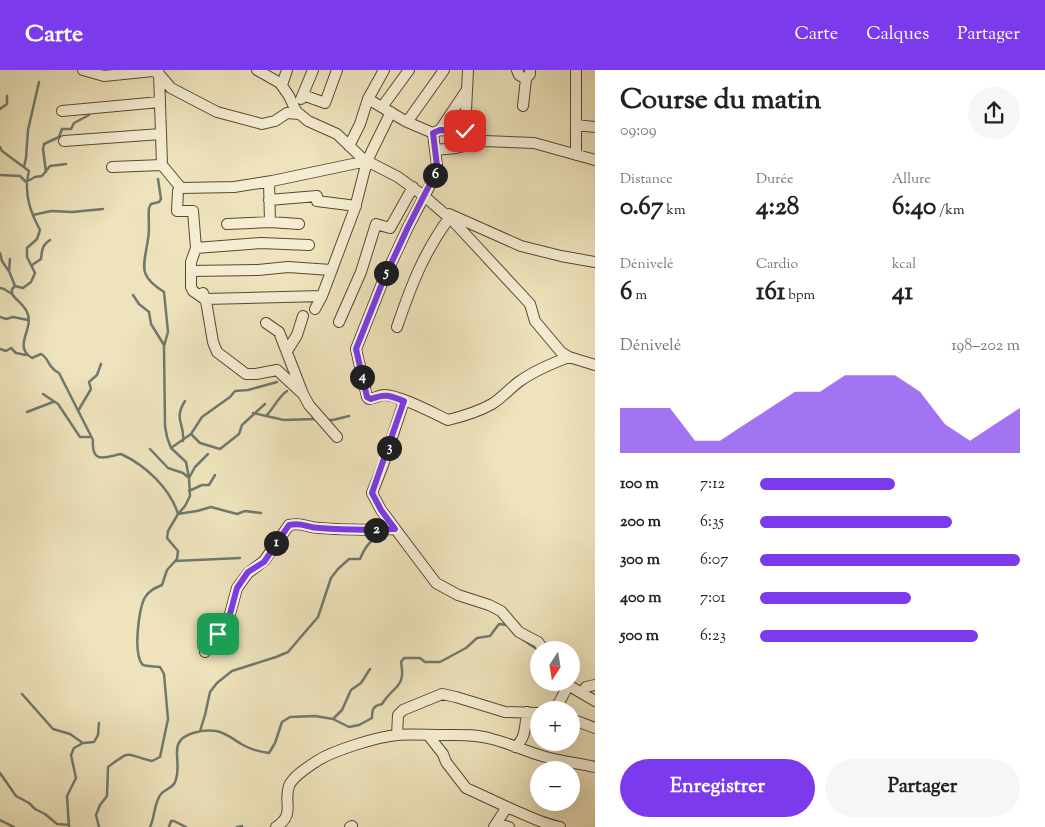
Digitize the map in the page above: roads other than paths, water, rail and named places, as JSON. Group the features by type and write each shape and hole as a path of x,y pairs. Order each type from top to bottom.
{"street":[{"path":"83,70 104,76 159,72"},
{"path":"257,70 282,85 297,112 308,121 337,134 368,161 412,186 424,196 449,218 530,304 535,321 561,352 569,357 594,363"},
{"path":"282,85 287,70"},
{"path":"297,112 313,70"},
{"path":"303,95 325,103 337,70"},
{"path":"349,146 360,124 368,99 384,70"},
{"path":"382,107 409,70"},
{"path":"408,122 444,70"},
{"path":"368,99 408,122 436,131 465,131 468,70"},
{"path":"517,70 519,75 528,74 523,106"},
{"path":"576,70 576,155"},
{"path":"159,72 162,165 181,188"},
{"path":"159,72 170,88 217,112 262,124 275,121 287,112 297,112"},
{"path":"467,90 436,131 435,150 437,166 434,176 383,281 356,349 367,397 371,399 382,395 390,396 448,420 474,413 487,407 521,380 555,362 569,357"},
{"path":"62,111 160,102"},
{"path":"315,309 322,296 356,206 368,161 391,112"},
{"path":"576,125 595,127"},
{"path":"64,141 161,134"},
{"path":"435,150 456,148 484,141 541,144 595,160"},
{"path":"181,188 234,187 269,182 368,161"},
{"path":"112,167 162,165"},
{"path":"269,182 270,222"},
{"path":"339,322 361,272 376,224 390,228 412,186"},
{"path":"181,188 178,191 176,211 193,211 196,248 191,262 191,287 193,292 204,296 322,296"},
{"path":"269,200 317,196 317,201 356,206"},
{"path":"439,210 521,246 595,262"},
{"path":"397,327 415,276 426,253 449,218"},
{"path":"227,224 270,222 299,224"},
{"path":"196,248 261,243 309,245"},
{"path":"191,271 258,270 288,267 332,270"},
{"path":"204,296 213,342 217,352 246,374 277,370 303,394"},
{"path":"288,351 297,335 303,316"},
{"path":"266,323 280,332 303,394 309,405 337,437"},
{"path":"404,401 372,493 381,510 436,583 458,595 501,611 519,632 536,641"},
{"path":"205,652 230,614 237,588 248,572 264,562 289,525 300,523 315,528 350,530 395,529"},
{"path":"595,685 586,687 582,692 595,701"},
{"path":"397,735 398,715 404,710 442,694 505,712 530,712"},
{"path":"515,747 523,737 527,712"},
{"path":"580,722 595,728"},
{"path":"276,827 287,813 290,784 318,760 374,740 397,735 461,735 480,737 492,739 542,756 595,767"},
{"path":"428,735 443,754 446,762 463,786 543,825 560,827"},
{"path":"507,807 495,825 509,827"}],"waterway":[{"path":"24,167 28,130 39,82"},
{"path":"0,109 7,104 7,96"},
{"path":"46,172 44,144 59,137 62,129 71,129 74,123 89,115"},
{"path":"0,147 2,151 29,171 27,179 28,202 40,230 37,239 27,248 27,257 35,273 31,282 23,288 15,286 12,289 12,294 26,309 29,318 24,343 26,353 32,358 41,354 52,368 59,373 93,440 94,453 101,458 121,454 139,464 163,486 178,514 168,531 167,538 178,551 177,559 167,570 162,585 150,592 144,599 140,613 137,641 139,658 142,664 160,667 164,674 168,719 160,757 152,761 133,755 126,755 108,767 107,796 100,805 96,815 99,827"},
{"path":"0,175 20,176 26,182 35,177 42,176 50,166 66,164"},
{"path":"158,179 161,199 159,202 151,204 149,208 149,235 144,270 155,286 164,292 168,332 164,346 165,426 171,448 186,462 189,478 190,496 178,514"},
{"path":"33,215 51,211 72,212 103,209"},
{"path":"32,265 41,259 43,248 50,240"},
{"path":"0,253 2,261 8,270"},
{"path":"10,259 9,271 15,286"},
{"path":"0,288 12,294"},
{"path":"133,295 139,304 149,312 151,324 164,345"},
{"path":"0,317 28,320"},
{"path":"0,349 6,351 11,348 16,353 26,355"},
{"path":"78,411 91,389 89,382 97,375 101,364"},
{"path":"191,434 202,417 230,397 235,391 248,390 277,382"},
{"path":"266,416 287,391"},
{"path":"43,394 58,404 80,437 91,437"},
{"path":"183,441 180,413 185,401"},
{"path":"27,412 53,402"},
{"path":"171,448 191,434 200,443 220,449 239,434 242,425 265,404"},
{"path":"253,413 284,420 316,419"},
{"path":"326,420 349,416"},
{"path":"150,449 168,468 183,473 189,478 195,467 208,454"},
{"path":"189,491 202,485 209,485 215,475"},
{"path":"178,514 211,507 237,514 245,511 261,513"},
{"path":"200,731 210,692 217,683 232,671 288,652 318,617 331,578 349,559 360,559 365,549 377,537"},
{"path":"175,561 240,558"},
{"path":"150,827 159,797 173,786 175,782 178,767 177,747 185,737 198,732 216,731 249,748 269,753 275,743 282,722 290,717 315,716 333,719 349,727 359,725 372,718 374,708 382,704 398,686 402,677 401,662 404,658 420,658 425,662 440,662 466,648 477,638 490,636 499,624 507,625"},
{"path":"522,639 530,644"},
{"path":"333,719 342,710 351,690 361,683 370,669"},
{"path":"22,694 53,729 70,734 83,743 74,748 71,755 76,778 67,796 69,827"},
{"path":"84,743 94,742 98,735 99,723"},
{"path":"0,773 16,796 29,803 57,824 69,825"},
{"path":"0,820 14,827"},
{"path":"169,827 171,821 186,827"},
{"path":"237,827 242,826"}]}
